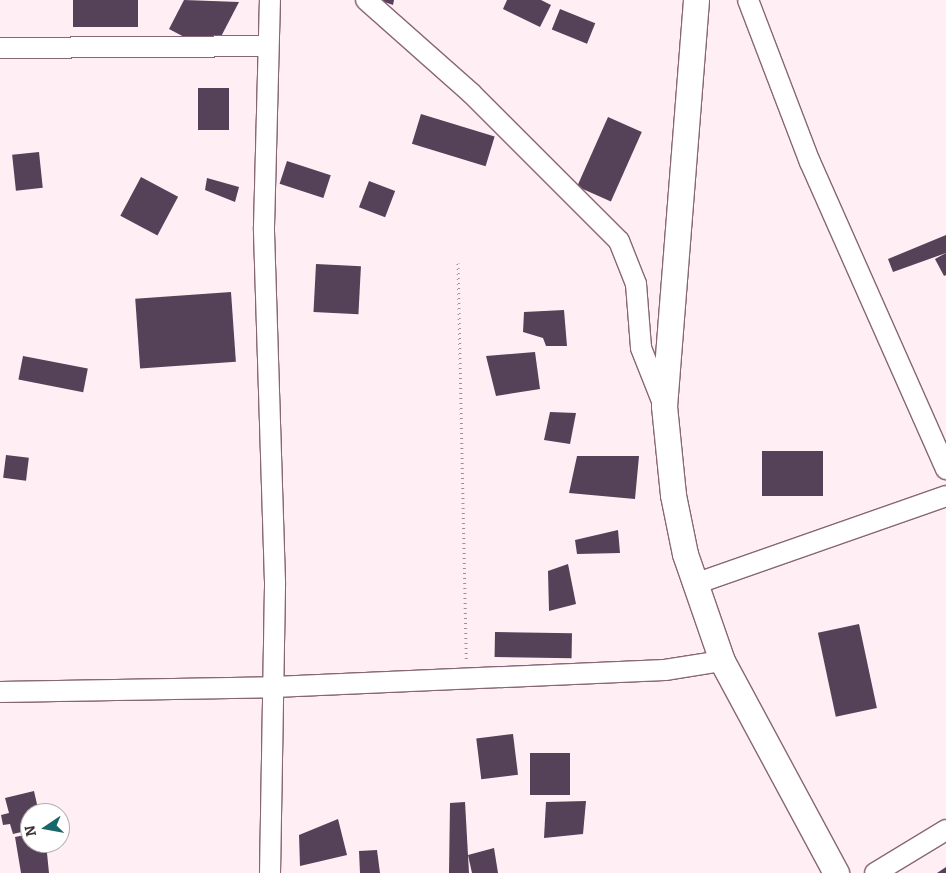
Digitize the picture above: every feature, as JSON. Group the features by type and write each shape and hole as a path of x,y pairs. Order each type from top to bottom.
{"street":[{"path":"270,0 267,46 264,227 274,687 270,873"},
{"path":"366,0 471,93 620,241 636,284 641,348 664,406"},
{"path":"696,0 664,406 674,496 695,584 722,661 836,873"},
{"path":"748,0 810,162 946,469"},
{"path":"0,48 267,46"},
{"path":"695,584 946,496"},
{"path":"0,692 274,687 665,670 722,661"},
{"path":"875,873 946,830"}],"path":[{"path":"458,263 466,678"}],"building":[{"path":"73,0 138,0 138,27 73,27"},
{"path":"184,0 239,2 213,52 169,29"},
{"path":"379,0 394,0 393,5"},
{"path":"507,0 541,0 551,5 540,27 503,9"},
{"path":"560,9 595,23 587,44 552,29"},
{"path":"198,88 229,88 229,130 198,130"},
{"path":"421,114 495,137 486,166 412,144"},
{"path":"608,117 642,132 611,201 577,186"},
{"path":"39,152 43,188 16,191 12,155"},
{"path":"287,161 331,175 323,198 280,184"},
{"path":"141,177 178,197 157,236 120,216"},
{"path":"207,178 239,187 235,202 205,190"},
{"path":"369,181 395,191 385,217 359,207"},
{"path":"946,235 946,253 893,272 888,259"},
{"path":"946,253 946,275 944,276 935,259"},
{"path":"316,264 361,266 358,314 313,312"},
{"path":"231,292 236,362 140,369 135,299"},
{"path":"564,310 567,346 546,346 543,338 523,332 524,312"},
{"path":"535,352 540,389 496,396 486,356"},
{"path":"23,356 88,369 83,392 18,380"},
{"path":"550,412 576,413 570,444 544,440"},
{"path":"762,451 823,451 823,496 762,496"},
{"path":"6,455 29,458 26,481 3,478"},
{"path":"577,456 639,456 635,499 569,493"},
{"path":"618,530 620,553 577,554 575,540"},
{"path":"568,564 576,604 549,611 548,571"},
{"path":"859,624 877,708 836,717 818,633"},
{"path":"495,632 572,633 572,658 495,657"},
{"path":"513,734 518,775 481,779 476,739"},
{"path":"530,753 570,753 570,795 530,795"},
{"path":"34,791 37,803 20,803 20,832 13,834 10,824 3,825 1,815 9,813 5,798"},
{"path":"586,801 583,834 544,838 546,802"},
{"path":"465,802 469,873 449,873 450,803"},
{"path":"338,819 347,855 300,866 299,835"},
{"path":"20,836 20,853 47,853 49,873 21,873 15,837"},
{"path":"494,848 498,873 472,873 468,855"},
{"path":"377,850 380,873 360,873 359,851"},
{"path":"946,867 946,873 937,873"}]}
